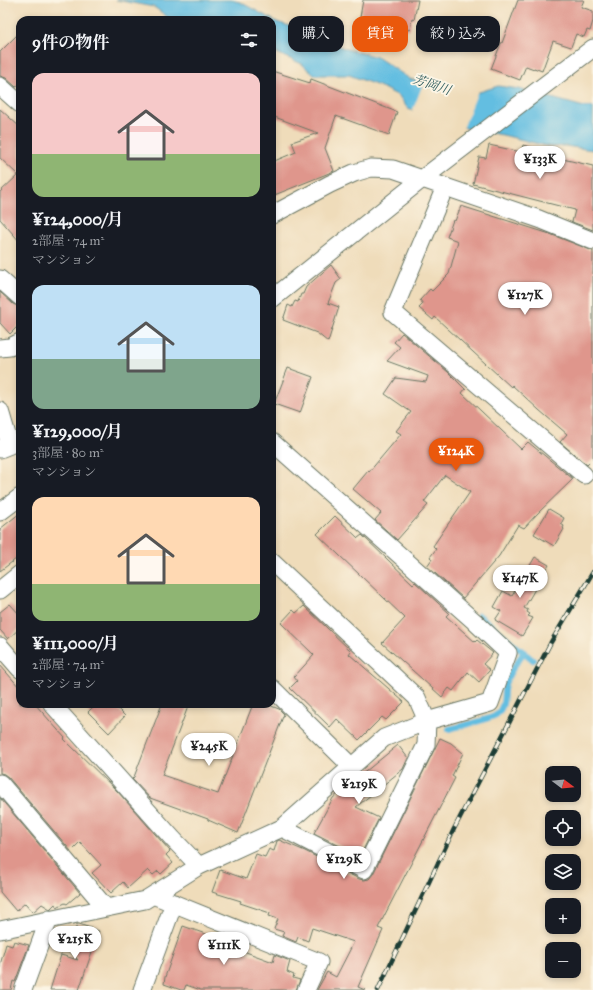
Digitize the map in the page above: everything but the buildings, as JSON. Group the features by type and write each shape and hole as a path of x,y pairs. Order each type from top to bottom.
{"street":[{"path":"276,296 477,136 593,48"},
{"path":"0,86 16,100"},
{"path":"276,213 354,173 371,168 393,169 539,219 593,240"},
{"path":"445,187 393,312 584,475"},
{"path":"0,279 16,293"},
{"path":"0,348 10,347 16,344"},
{"path":"0,411 10,444 0,449"},
{"path":"4,924 50,919 145,900 199,866 282,828 384,738 427,721 490,704 508,653 276,446"},
{"path":"0,512 16,500"},
{"path":"276,566 417,698 427,721 426,745 364,870 282,828"},
{"path":"0,590 16,577"},
{"path":"0,646 16,664"},
{"path":"276,692 352,767"},
{"path":"56,708 199,866"},
{"path":"0,783 106,908"},
{"path":"153,895 319,962 306,990"},
{"path":"142,990 174,903"},
{"path":"23,990 50,919"}],"water":[{"path":"116,0 231,0 240,2 266,16 166,16 154,7"},
{"path":"276,21 288,26 288,52 344,52 344,48 352,51 352,52 377,57 410,79 470,95 498,86 519,89 584,107 593,107 593,150 565,146 551,147 503,135 469,129 408,109 399,96 379,86 349,75 314,75 302,64 276,53"}],"pier":[{"path":"424,81 470,93 478,91 463,129 412,112"}],"waterway":[{"path":"479,615 533,660"},
{"path":"449,729 481,721 496,715 503,704 505,684 513,667 524,652"}],"railway":[{"path":"378,990 454,829 551,642 593,572"}],"water label":[{"name":"芳岡川","path":"432,84"}]}
